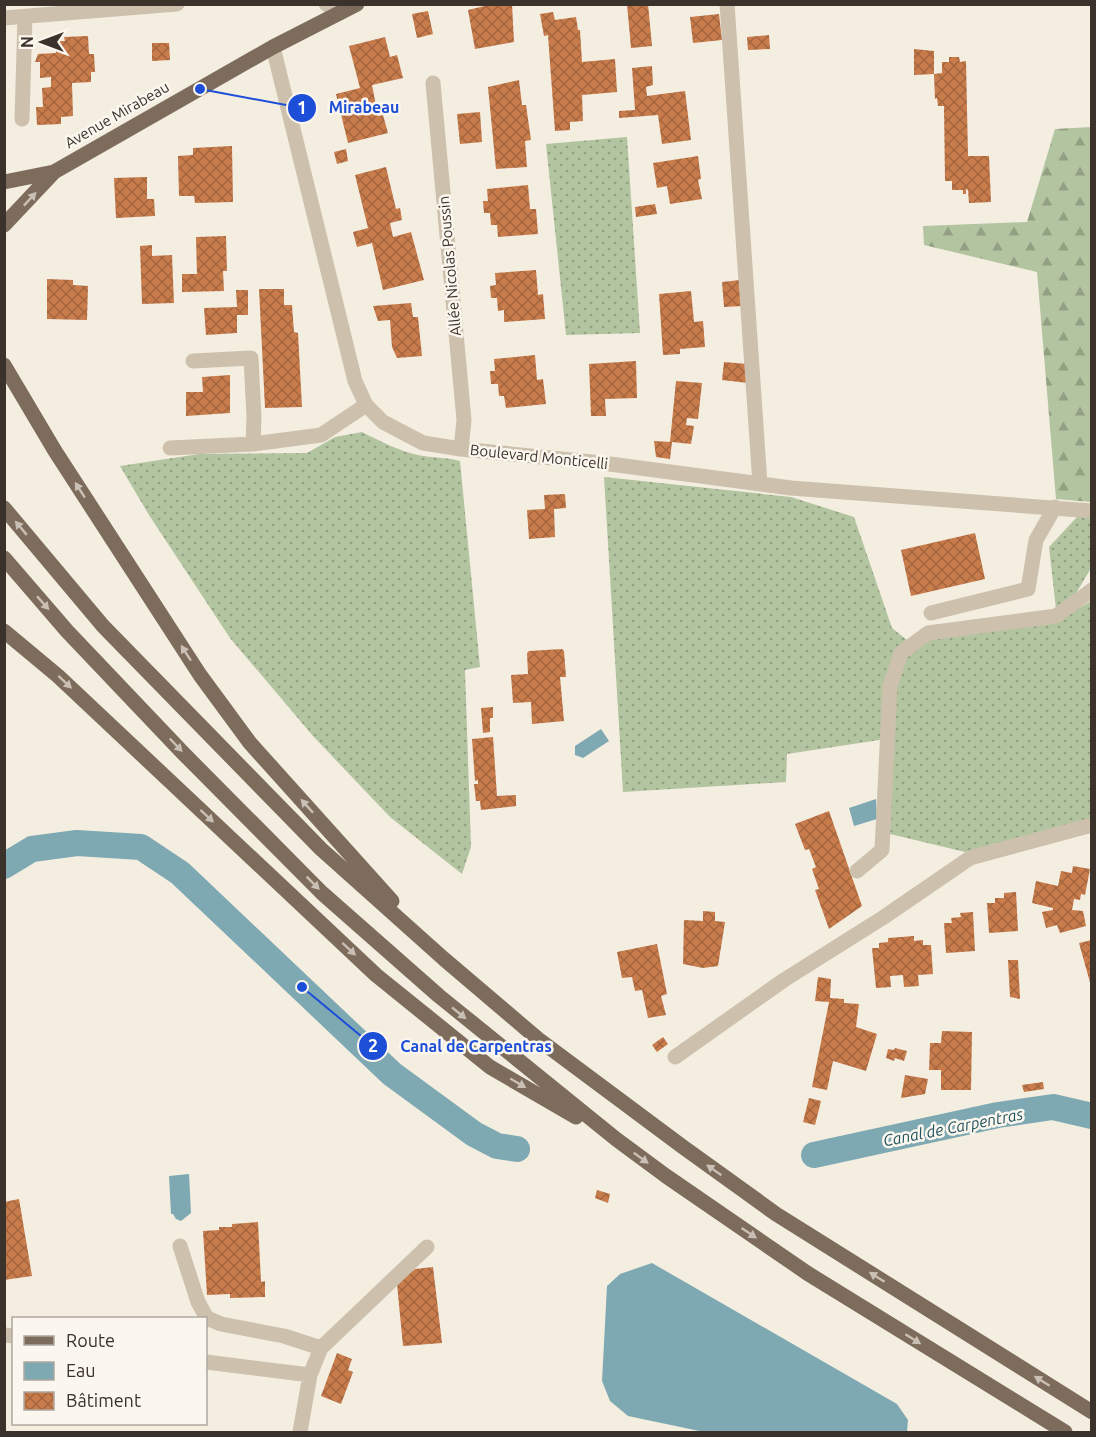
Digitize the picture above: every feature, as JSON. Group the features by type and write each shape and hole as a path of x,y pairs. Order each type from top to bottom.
{"main road":[{"name":"Avenue Mirabeau","path":"54,172 273,47 335,7 357,4"},
{"path":"4,182 54,172"},
{"path":"4,225 54,172"},
{"path":"4,365 55,452 188,656 250,743 444,959"},
{"path":"4,508 103,626 321,849 538,1039 776,1214 1092,1412"},
{"path":"4,558 67,631 183,753 322,893 439,996 616,1139 666,1176 807,1273 1065,1432"},
{"path":"4,631 58,676 376,975 490,1067 616,1139"}],"street":[{"path":"4,18 177,4"},
{"path":"727,4 760,484"},
{"path":"22,119 25,17"},
{"name":"Boulevard Monticelli","path":"273,47 355,381 366,405 383,422 423,443 461,448 602,463 791,488 1092,511"},
{"name":"Allée Nicolas Poussin","path":"433,83 464,420 461,448"},
{"path":"194,361 251,358 253,444"},
{"path":"170,448 253,444 321,435 366,405"},
{"path":"931,613 1028,589 1036,540 1055,507"},
{"path":"857,871 882,850 890,686 901,653 928,633 1056,616 1092,590"},
{"path":"675,1057 784,980 884,917 970,858 1092,825"},
{"path":"180,1246 198,1302 206,1317"},
{"path":"300,1432 310,1375 321,1348 427,1247"},
{"path":"207,1318 221,1324 284,1336 321,1348"},
{"path":"207,1362 310,1375"}],"green space":[{"path":"1092,127 1091,502 1056,499 1037,272 924,245 923,226 1027,222 1055,129"},
{"path":"627,137 640,333 566,335 546,144"},
{"path":"362,432 411,453 460,461 480,667 465,670 471,847 462,874 390,817 313,736 230,638 149,515 120,466 199,454 307,453 335,437"},
{"path":"604,477 791,497 854,517 892,628 907,640 1066,616 1091,601 1091,818 965,852 890,834 886,739 787,754 786,782 623,792"},
{"path":"1077,517 1091,517 1091,568 1071,602 1056,609 1049,547"}],"water":[{"path":"601,729 609,741 583,758 575,755 575,746"},
{"path":"876,799 877,819 854,826 849,808"},
{"path":"189,1174 191,1213 181,1221 171,1214 169,1176"},
{"path":"652,1263 897,1404 908,1420 907,1432 704,1432 628,1416 610,1401 602,1381 607,1286 620,1274"}],"building":[{"path":"493,4 512,4 514,42 475,49 468,10"},
{"path":"627,4 648,4 652,46 631,48"},
{"path":"428,11 433,34 417,38 412,14"},
{"path":"553,12 555,20 576,17 578,30 580,30 582,62 615,59 617,92 582,95 583,121 570,122 570,130 555,131 548,35 544,36 540,14"},
{"path":"719,14 722,40 693,43 690,17"},
{"path":"769,35 770,49 748,50 747,37"},
{"path":"88,36 89,54 94,54 95,72 91,72 91,82 72,83 73,116 61,117 61,124 37,125 36,107 43,107 42,88 51,87 51,77 40,78 40,62 35,62 38,54 56,53 55,41 65,41 64,37"},
{"path":"385,37 390,57 397,55 403,78 372,85 378,116 383,115 388,133 348,143 336,94 360,88 349,46"},
{"path":"152,43 169,43 170,60 152,61"},
{"path":"914,49 934,51 934,74 914,75"},
{"path":"949,57 959,57 960,62 966,61 968,156 989,156 991,202 969,203 968,190 966,189 966,194 963,194 963,190 952,190 952,181 945,181 944,106 938,106 937,98 935,99 934,74 942,73 942,62 949,62"},
{"path":"652,66 653,85 646,87 647,96 685,91 691,140 662,144 658,115 619,118 619,111 635,110 632,68"},
{"path":"519,80 522,105 526,105 531,140 525,141 527,167 496,169 488,87"},
{"path":"480,112 482,142 460,144 457,114"},
{"path":"232,146 233,202 195,203 194,196 179,196 178,156 193,155 193,148"},
{"path":"346,149 348,161 337,164 334,152"},
{"path":"698,156 701,179 698,180 702,199 670,204 667,186 657,188 653,163"},
{"path":"386,167 396,209 400,208 402,220 390,223 393,237 411,232 424,280 383,290 372,243 357,247 353,232 368,228 355,175"},
{"path":"147,177 147,199 154,199 155,216 116,218 114,178"},
{"path":"528,185 530,209 536,209 538,234 498,237 497,225 491,225 490,213 484,213 483,201 488,201 487,189"},
{"path":"655,204 657,214 636,217 635,207"},
{"path":"226,236 227,271 223,271 224,291 182,292 182,274 197,274 196,237"},
{"path":"152,245 152,256 172,255 174,303 142,304 140,246"},
{"path":"536,270 538,295 543,294 545,319 504,322 504,310 498,311 497,298 491,298 490,286 496,285 495,273"},
{"path":"47,279 73,280 73,285 88,286 87,320 47,319"},
{"path":"740,280 742,306 724,307 722,282"},
{"path":"259,289 284,289 284,305 292,305 294,332 298,333 302,407 265,408"},
{"path":"236,290 248,290 248,315 237,315 237,333 206,335 204,308 237,307"},
{"path":"691,291 694,322 703,321 705,347 680,349 680,354 663,355 659,294"},
{"path":"411,303 413,317 418,317 422,356 397,358 392,347 390,320 378,321 373,306"},
{"path":"535,355 537,380 543,379 546,404 506,408 504,396 499,396 498,384 491,384 490,371 495,371 494,359"},
{"path":"636,361 637,398 605,399 606,416 591,416 589,364"},
{"path":"724,362 747,364 748,383 722,380"},
{"path":"230,375 230,413 186,416 186,392 203,392 202,377"},
{"path":"676,381 702,383 698,419 687,418 686,425 694,426 691,444 672,442 670,459 656,457 654,441 670,442"},
{"path":"565,494 566,508 554,509 555,537 529,539 527,510 545,509 544,495"},
{"path":"975,533 985,579 911,596 901,550"},
{"path":"562,649 566,677 560,677 564,721 532,724 531,702 513,703 511,675 528,674 527,653 529,651"},
{"path":"493,707 490,732 483,733 481,708"},
{"path":"493,737 497,796 516,795 516,806 481,810 480,801 476,801 474,784 478,784 478,780 475,781 472,739"},
{"path":"829,811 862,906 829,929 815,890 819,889 812,869 816,867 809,849 805,850 795,824"},
{"path":"1073,866 1090,869 1085,895 1081,894 1080,900 1074,899 1072,910 1083,911 1086,926 1060,933 1057,925 1046,928 1042,912 1053,910 1053,908 1032,903 1036,881 1058,886 1061,871 1072,873"},
{"path":"1016,892 1018,931 989,933 987,903 995,903 995,898 1004,898 1004,893"},
{"path":"703,911 715,912 715,921 725,922 718,966 703,968 683,964 684,920 703,921"},
{"path":"973,912 975,951 946,953 944,923 952,923 951,918 961,917 960,913"},
{"path":"914,936 914,941 923,940 923,945 931,945 933,974 918,975 919,986 904,987 903,975 890,976 891,987 876,988 872,948 879,948 879,943 888,942 888,938"},
{"path":"1092,940 1092,986 1091,986 1079,943"},
{"path":"657,944 667,994 661,996 666,1015 648,1018 642,990 635,991 632,977 622,978 617,952"},
{"path":"1008,960 1018,960 1020,999 1010,997"},
{"path":"818,977 831,979 830,998 844,999 844,1003 859,1004 856,1027 877,1034 866,1071 833,1061 827,1090 812,1087 829,1002 815,1001"},
{"path":"942,1031 972,1032 971,1090 941,1090 941,1070 929,1070 930,1043 941,1043"},
{"path":"663,1037 668,1044 657,1052 652,1045"},
{"path":"895,1048 907,1051 904,1061 886,1058 888,1049 894,1050"},
{"path":"905,1075 928,1079 925,1094 901,1098"},
{"path":"1043,1082 1044,1089 1024,1092 1022,1085"},
{"path":"809,1098 821,1101 815,1125 803,1122"},
{"path":"597,1190 610,1194 608,1203 595,1198"},
{"path":"19,1199 32,1276 4,1280 4,1202"},
{"path":"258,1222 261,1282 265,1281 265,1297 230,1298 230,1294 207,1295 203,1231 232,1227 232,1224"},
{"path":"433,1267 442,1343 403,1346 397,1284 415,1269"},
{"path":"337,1353 352,1359 348,1370 353,1372 341,1404 321,1396"}],"waterway":[{"name":"Canal de Carpentras","path":"4,866 32,849 77,843 141,847 180,873 392,1074 474,1134 497,1146 517,1149"},
{"name":"Canal de Carpentras","path":"814,1155 998,1115 1053,1107 1092,1116"}],"place":[{"name":"Mirabeau","path":"200,89"},
{"name":"Canal de Carpentras","path":"302,987"}]}
